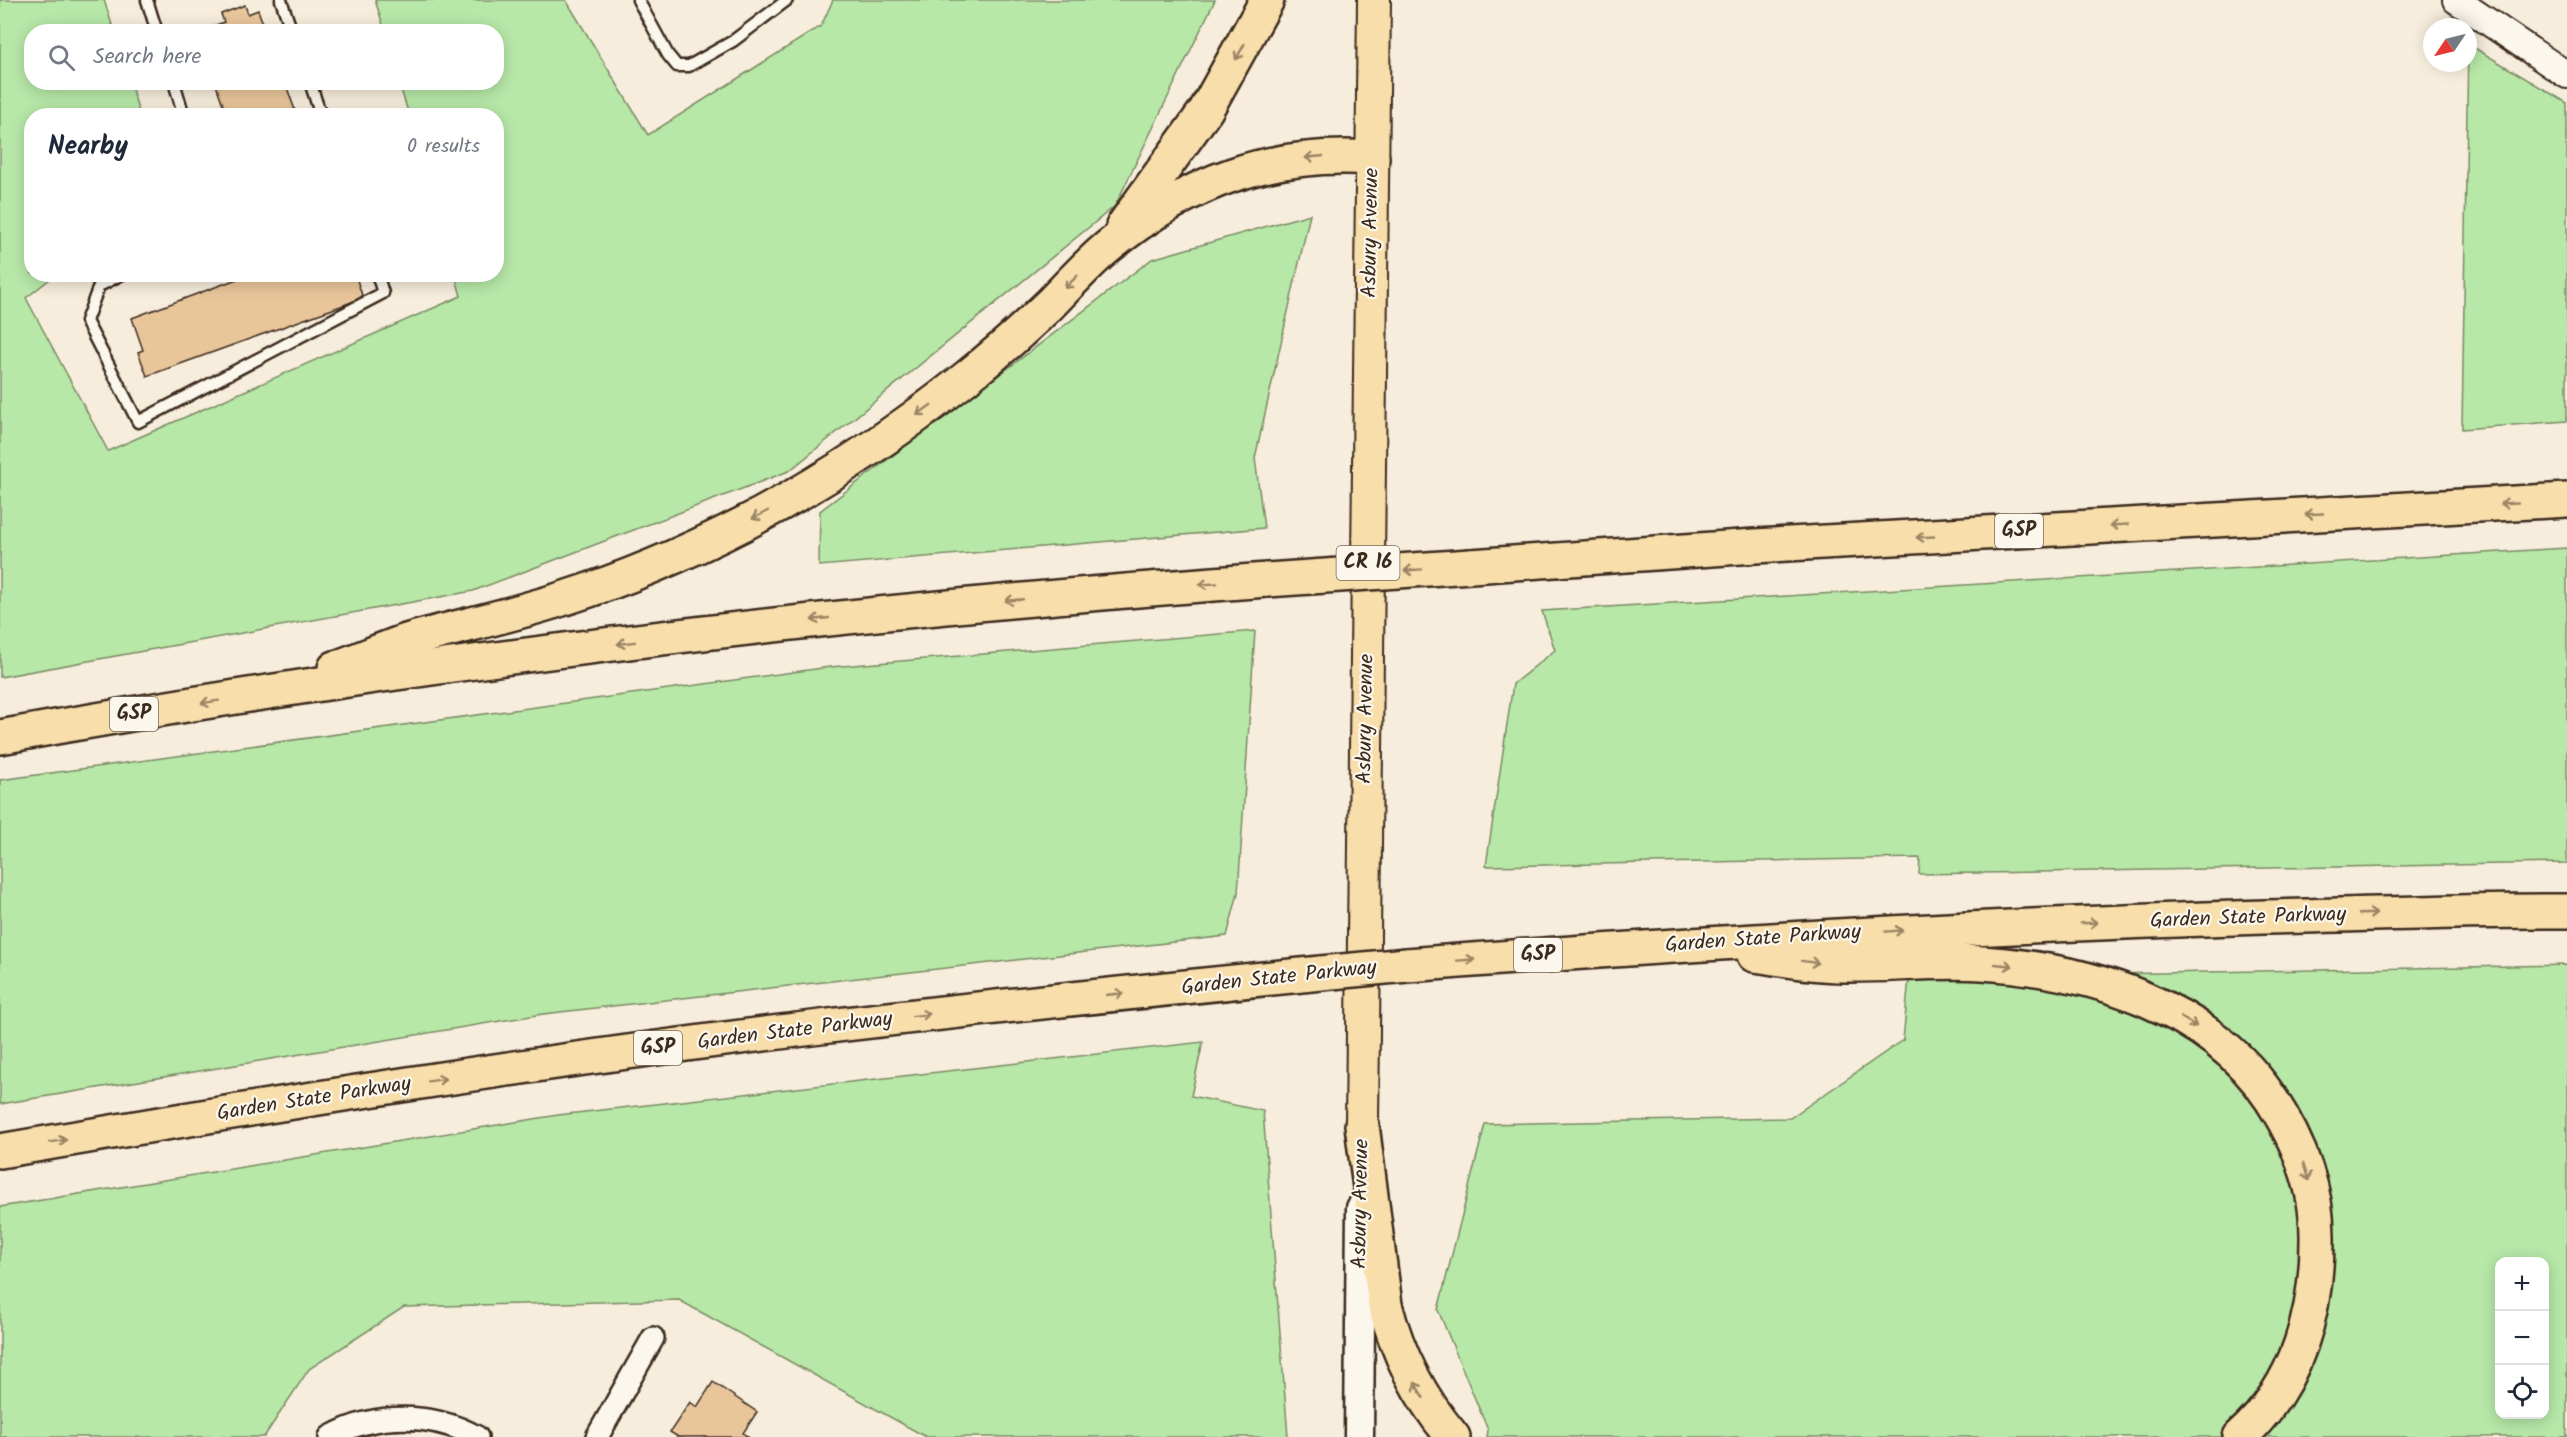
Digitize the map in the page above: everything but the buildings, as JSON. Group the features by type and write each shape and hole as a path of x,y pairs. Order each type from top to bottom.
{"highway":[{"path":"1108,247 1206,110 1267,0"},
{"path":"267,693 412,640 489,621 601,586 669,559 742,525 831,473 923,411 1007,343 1108,247 1182,197 1236,173 1270,164 1319,156 1372,158"},
{"name":"GSP","path":"0,737 267,693 500,659 765,626 1004,601 1267,580 1767,546 2567,500"},
{"name":"Garden State Parkway","path":"0,1151 444,1079 699,1043 1069,998 1321,973 1668,945 2054,924 2567,911"},
{"path":"1668,945 1840,965 1981,963 2049,972 2131,993 2189,1021 2229,1051 2266,1091 2296,1143 2315,1202 2317,1231 2315,1293 2301,1349 2278,1392 2261,1415 2240,1437"},
{"path":"1362,1125 1384,1305 1391,1329 1408,1372 1421,1395 1453,1437"}],"main road":[{"name":"Asbury Avenue","path":"1359,1437 1374,0"}],"street":[{"path":"2456,0 2567,75"},
{"path":"597,1437 653,1338"},
{"path":"330,1437 366,1423 401,1418 436,1422 477,1437"}],"lane":[{"path":"147,0 155,24"},
{"path":"281,0 289,24"},
{"path":"638,0 668,55 677,66 688,66 733,41 787,0"},
{"path":"176,90 182,108"},
{"path":"313,90 318,108"},
{"path":"107,282 99,286 86,321 138,422 383,292 380,282"}],"green space":[{"path":"0,0 104,0 112,24 24,24 24,90 132,90 138,108 24,108 24,282 46,282 26,298 108,451 461,296 457,282 504,282 504,108 407,108 401,90 504,90 504,24 383,24 375,0 566,0 648,135 821,26 833,0 1215,0 1115,206 789,471 473,591 0,677"},
{"path":"2477,49 2567,103 2567,421 2462,429 2468,72 2477,72"},
{"path":"1310,214 1255,458 1264,528 819,566 820,511 1152,259"},
{"path":"2567,548 2567,863 1919,874 1920,858 1486,866 1513,684 1555,650 1542,611"},
{"path":"1255,631 1238,893 1227,936 543,1014 0,1104 0,780 830,667"},
{"path":"2567,965 2567,1437 1487,1437 1488,1430 1438,1310 1485,1124 1790,1118 1903,1040 1909,978"},
{"path":"1203,1042 1191,1096 1263,1111 1288,1437 926,1437 679,1300 404,1307 309,1369 264,1437 0,1437 0,1207 558,1115"}]}
